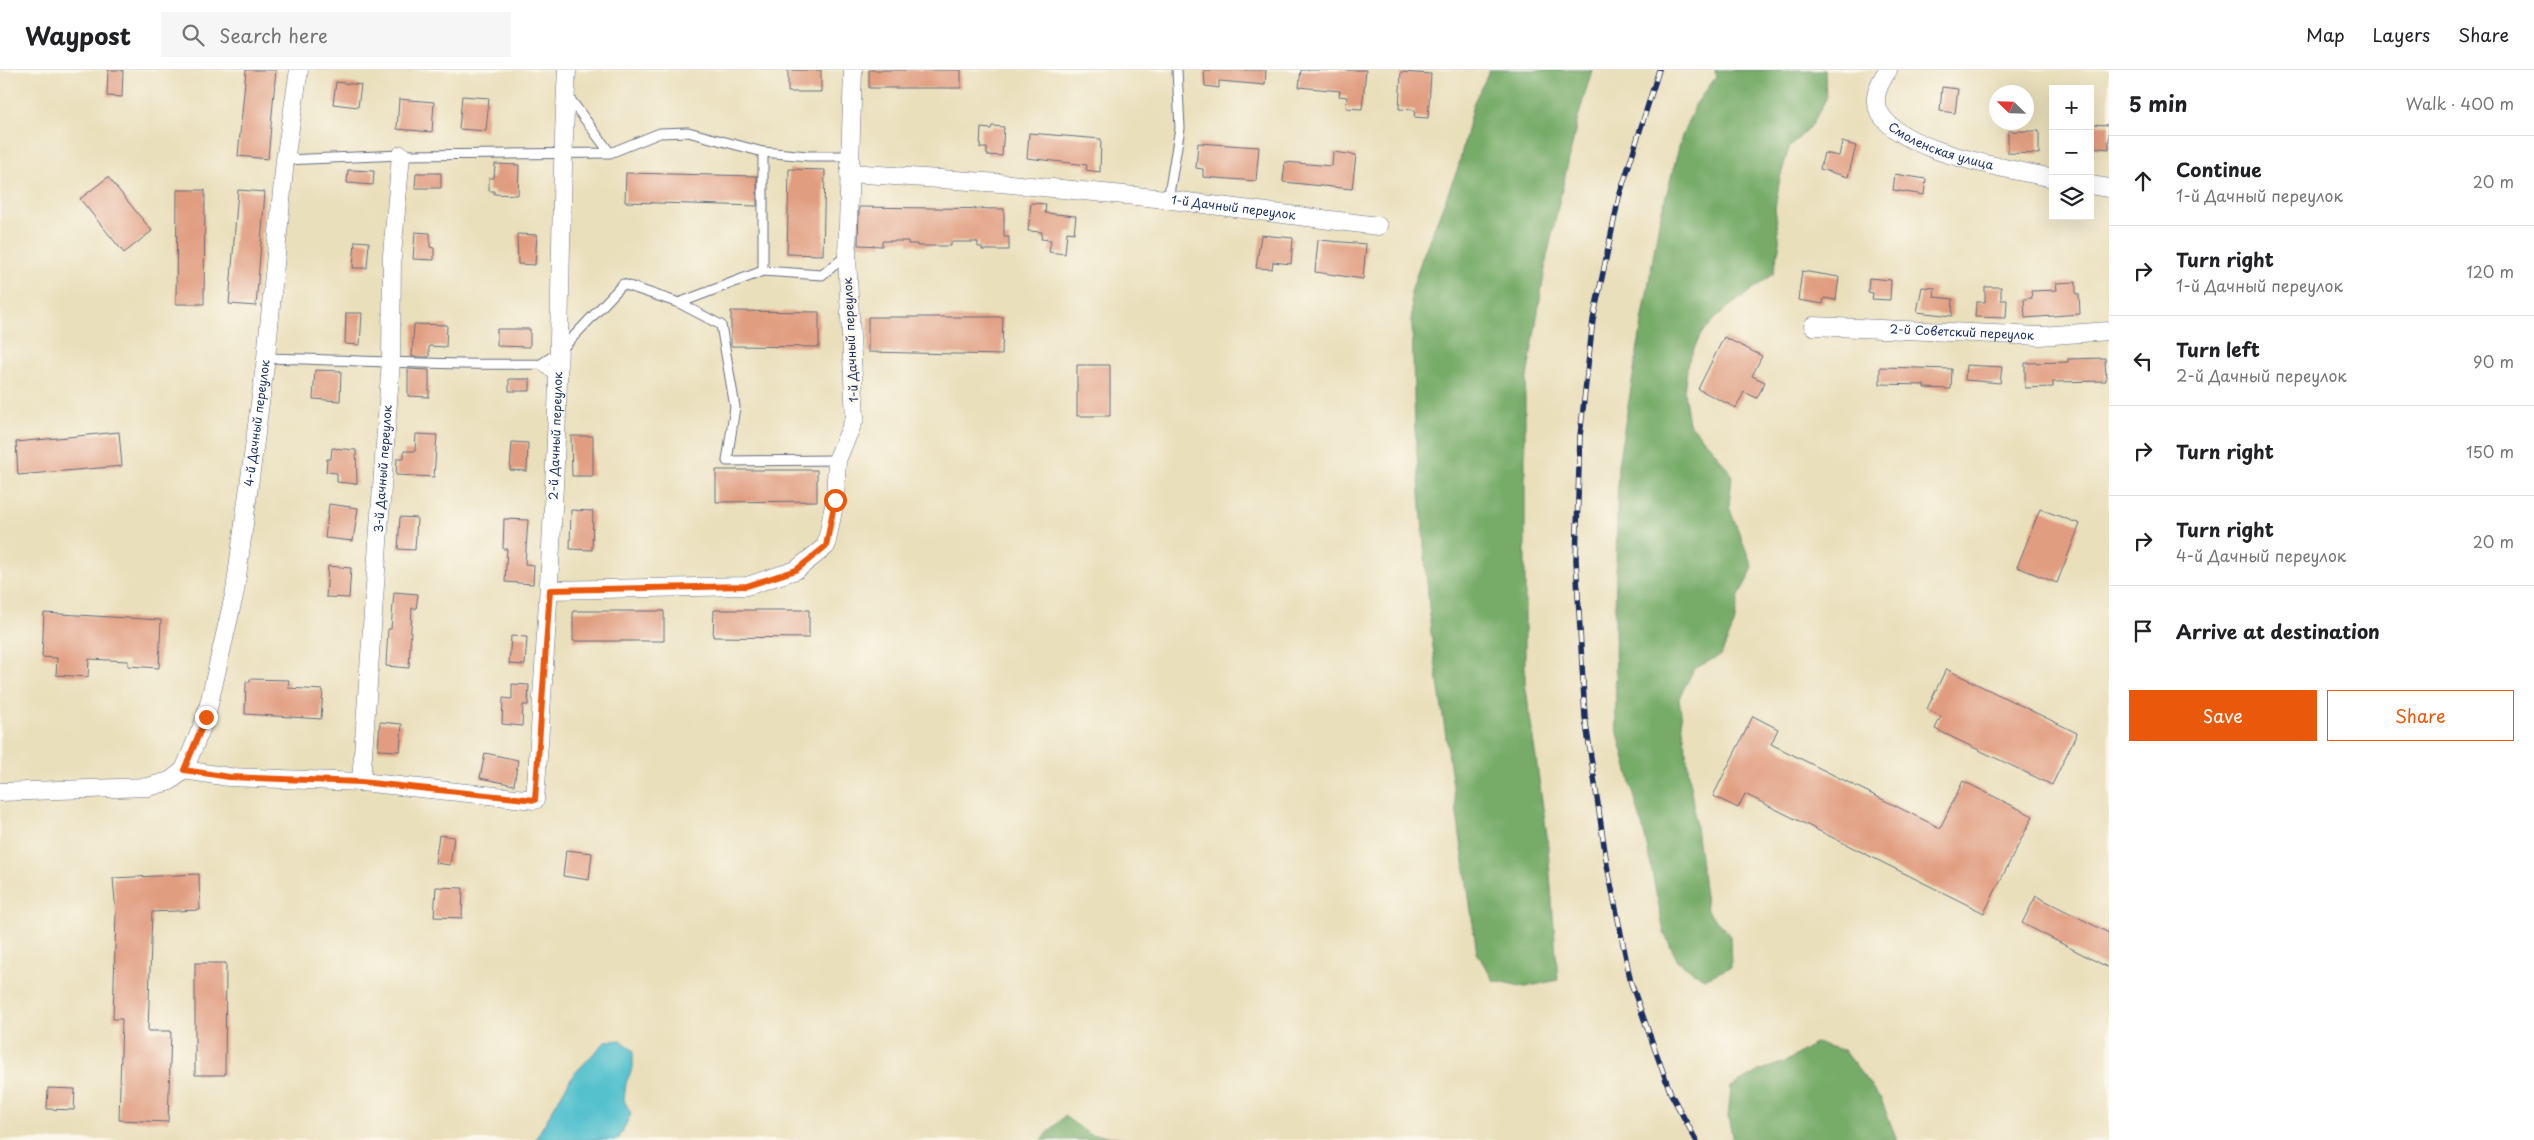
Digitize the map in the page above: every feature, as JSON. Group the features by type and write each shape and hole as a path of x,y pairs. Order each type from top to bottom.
{"street":[{"name":"4-й Дачный переулок","path":"184,770 206,717 226,635 234,591 266,358 285,160 299,70"},
{"name":"2-й Дачный переулок","path":"361,782 535,800 550,590 559,352 562,153 567,70"},
{"name":"1-й Дачный переулок","path":"550,590 747,586 796,570 826,546 835,500 837,460 855,418 847,256 853,70"},
{"name":"Смоленская улица","path":"1888,70 1881,80 1876,102 1884,118 1898,133 1940,152 2049,177"},
{"name":"3-й Дачный переулок","path":"361,782 391,360 392,255 401,155"},
{"name":"1-й Дачный переулок","path":"849,165 1168,200 1378,226"},
{"path":"2094,186 2109,188"},
{"name":"2-й Советский переулок","path":"1813,326 2040,336 2109,331"},
{"path":"0,792 148,787 170,781 184,770 229,777 361,782"}],"lane":[{"path":"1168,200 1180,128 1177,70"},
{"path":"565,94 610,153"},
{"path":"285,160 401,155 610,153 660,133 688,132 763,152 808,156 849,165"},
{"path":"763,152 763,271"},
{"path":"679,303 763,271 822,274 847,256"},
{"path":"266,358 391,360 467,365 542,364 559,352 623,284 679,303 721,325 735,408 727,461 837,460"},
{"path":"542,364 558,380"}],"green space":[{"path":"1490,70 1592,70 1578,118 1547,257 1525,390 1525,682 1547,835 1558,980 1525,987 1493,980 1477,953 1431,633 1415,430 1411,292 1422,258 1458,168 1473,104"},
{"path":"1715,70 1825,70 1826,99 1811,126 1789,148 1780,178 1775,208 1780,244 1773,274 1722,312 1701,334 1688,362 1684,392 1689,423 1712,448 1732,475 1729,507 1753,568 1739,596 1734,625 1721,655 1694,669 1679,698 1707,911 1730,935 1731,967 1704,979 1678,961 1664,933 1646,841 1616,725 1615,620 1618,465 1659,222 1682,136 1695,105 1716,77"},
{"path":"1815,1043 1843,1050 1881,1099 1897,1140 1733,1140 1728,1117 1731,1087 1759,1071 1787,1061"},
{"path":"1064,1116 1089,1134 1124,1138 1125,1140 1041,1140"}],"water":[{"path":"621,1040 633,1050 633,1067 626,1083 624,1100 631,1114 618,1140 535,1140 573,1075 606,1041"}],"building":[{"path":"108,70 123,70 122,97 107,96"},
{"path":"246,70 276,70 268,159 238,156"},
{"path":"788,70 821,70 821,92 788,92"},
{"path":"869,70 961,70 961,88 869,88"},
{"path":"1204,70 1266,70 1265,85 1219,81 1219,88 1205,86"},
{"path":"1301,70 1366,70 1362,109 1346,108 1347,97 1339,96 1340,91 1299,87"},
{"path":"1401,72 1431,74 1428,118 1414,117 1415,110 1399,109"},
{"path":"336,82 361,85 358,107 333,104"},
{"path":"1942,87 1958,89 1955,113 1940,111"},
{"path":"462,96 489,98 486,131 459,129"},
{"path":"399,99 434,102 432,132 397,129"},
{"path":"2094,124 2109,125 2109,149 2094,147"},
{"path":"992,126 1004,127 1002,156 987,155 987,148 980,148 981,128 991,129"},
{"path":"2008,131 2039,131 2039,154 2008,153"},
{"path":"1029,133 1101,139 1100,172 1086,170 1087,165 1027,158"},
{"path":"1842,142 1856,146 1848,177 1820,169 1824,153 1839,156"},
{"path":"1198,143 1259,147 1256,181 1203,177 1203,169 1196,168"},
{"path":"1333,152 1356,155 1352,189 1283,182 1285,162 1332,166"},
{"path":"495,164 519,165 518,195 494,194 494,191 489,191 489,178 494,178"},
{"path":"789,169 825,170 823,255 787,254"},
{"path":"348,170 374,171 373,185 347,183"},
{"path":"416,173 441,173 441,188 415,188"},
{"path":"626,173 757,176 757,206 625,202"},
{"path":"1895,174 1926,179 1924,195 1893,190"},
{"path":"108,177 152,231 124,253 80,199"},
{"path":"177,190 205,190 204,304 176,304"},
{"path":"238,190 265,192 256,306 229,304"},
{"path":"1031,203 1046,204 1045,213 1076,216 1074,233 1067,232 1065,254 1049,252 1051,240 1041,239 1042,232 1028,231"},
{"path":"859,207 1004,209 1004,237 1009,237 1009,250 982,250 982,247 978,247 978,242 951,242 951,246 917,246 917,244 908,244 908,241 882,241 882,246 858,245"},
{"path":"415,232 430,233 430,247 434,248 434,260 413,259"},
{"path":"517,234 537,235 535,265 518,264"},
{"path":"1261,235 1293,238 1291,264 1273,262 1272,269 1256,268"},
{"path":"1318,240 1366,244 1363,279 1315,272"},
{"path":"355,241 369,242 367,268 353,268"},
{"path":"1802,271 1839,277 1836,300 1824,298 1823,304 1798,300"},
{"path":"1869,278 1891,280 1890,300 1872,299 1873,293 1868,292"},
{"path":"2076,282 2080,314 2025,318 2024,299 2032,298 2031,291 2057,290 2056,283"},
{"path":"1922,287 1935,288 1934,297 1953,299 1952,316 1917,312"},
{"path":"1985,287 2001,287 2001,300 2007,300 2006,318 1975,317 1976,302 1985,302"},
{"path":"731,311 819,312 819,347 731,346"},
{"path":"346,313 362,313 360,345 345,344"},
{"path":"868,317 1003,317 1002,355 868,352"},
{"path":"414,324 447,325 446,347 429,346 429,357 412,357"},
{"path":"497,329 530,329 530,347 497,346"},
{"path":"1724,337 1762,356 1752,376 1765,382 1757,398 1744,392 1736,408 1698,389"},
{"path":"2105,358 2106,381 2053,382 2053,387 2025,388 2025,363 2068,362 2068,359"},
{"path":"1077,365 1110,365 1110,416 1077,416"},
{"path":"1966,365 2002,367 2000,383 1965,380"},
{"path":"1880,367 1952,369 1951,389 1924,388 1924,385 1880,384"},
{"path":"408,369 429,370 429,397 408,396"},
{"path":"315,370 341,371 340,401 313,399"},
{"path":"509,379 530,379 530,391 509,391"},
{"path":"119,432 122,466 18,475 16,442"},
{"path":"416,434 437,435 434,477 396,475 397,458 404,458 404,451 415,451"},
{"path":"571,436 593,436 593,476 572,476"},
{"path":"512,442 528,443 527,471 510,470"},
{"path":"332,448 356,450 357,484 337,482 337,473 326,472 327,459 331,459"},
{"path":"716,470 817,470 817,501 716,502"},
{"path":"329,504 358,508 353,541 325,538"},
{"path":"2040,509 2080,524 2057,583 2017,567"},
{"path":"571,510 593,511 592,550 570,549"},
{"path":"400,517 417,518 415,550 398,549"},
{"path":"504,519 528,520 525,564 534,565 533,584 505,582 507,549 503,549"},
{"path":"328,566 351,568 349,598 326,597"},
{"path":"394,592 418,594 416,609 412,608 409,668 386,666 388,629 391,629"},
{"path":"714,610 809,610 809,638 713,637"},
{"path":"573,611 664,611 664,641 573,641"},
{"path":"44,613 161,620 159,668 128,666 128,661 89,659 88,677 56,675 57,658 42,657"},
{"path":"511,636 527,637 525,665 509,664"},
{"path":"1946,669 2077,733 2052,785 1935,729 1941,716 1927,709"},
{"path":"250,679 289,680 288,688 323,690 321,719 245,714 246,682 250,682"},
{"path":"512,684 529,685 528,705 523,705 522,726 502,724 503,698 512,699"},
{"path":"1753,716 1778,729 1771,744 1940,828 1963,781 2033,816 1984,913 1745,794 1738,808 1713,796"},
{"path":"380,722 402,724 400,751 378,750"},
{"path":"485,753 518,760 514,785 480,778"},
{"path":"439,835 454,837 450,865 435,863"},
{"path":"566,850 592,853 589,880 563,876"},
{"path":"199,874 200,910 152,912 148,1031 171,1031 168,1122 119,1120 122,1019 113,1019 116,913 113,878"},
{"path":"436,887 463,888 462,918 434,917"},
{"path":"2036,896 2109,933 2109,968 2022,923"},
{"path":"195,963 226,963 225,1075 195,1075"},
{"path":"48,1088 75,1089 74,1110 47,1109"}],"railway":[{"path":"1659,70 1619,197 1593,320 1580,436 1576,560 1585,717 1607,865 1631,983 1671,1094 1696,1140"}],"route":[{"path":"206,717 184,770 229,777 361,782 535,800 550,590 747,586 796,570 826,546 835,500"}]}
